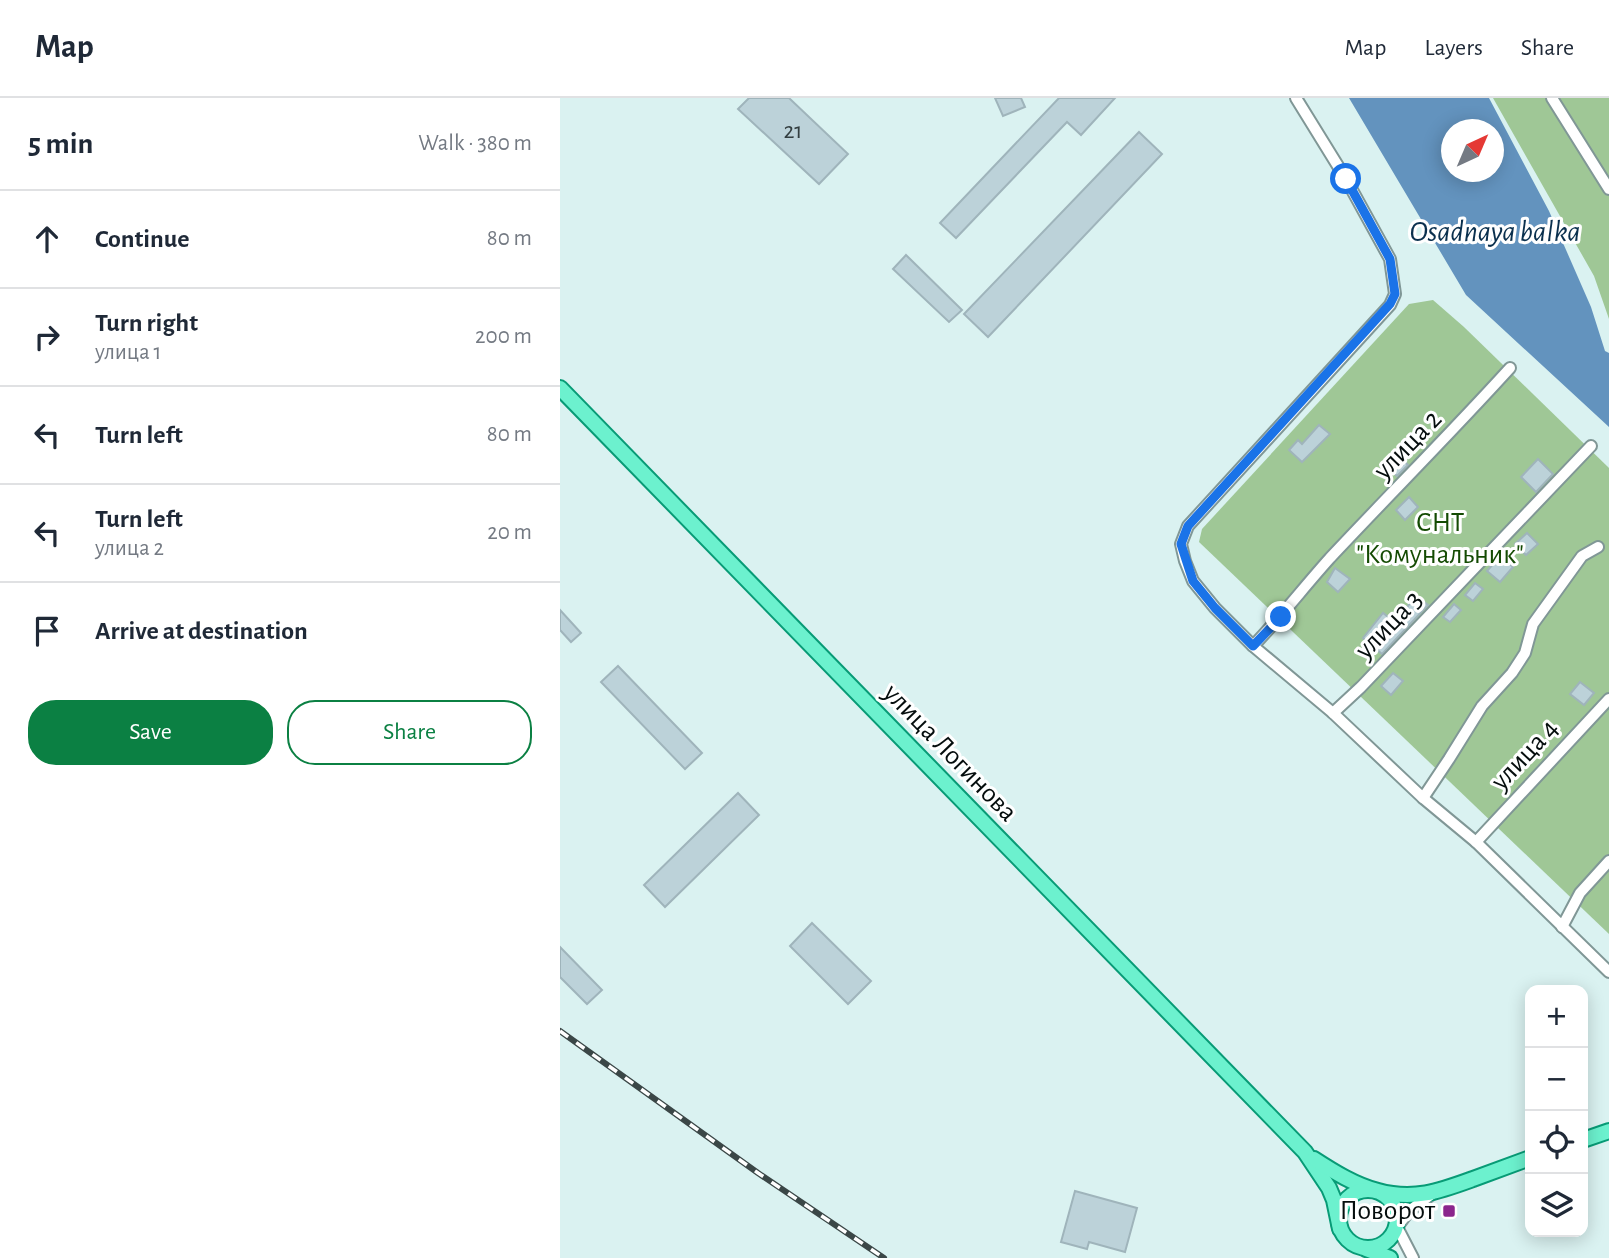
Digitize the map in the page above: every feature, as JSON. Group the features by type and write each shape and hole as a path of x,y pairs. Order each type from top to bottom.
{"main road":[{"name":"улица Логинова","path":"560,388 1305,1152"},
{"path":"1588,1138 1609,1131"},
{"path":"1305,1152 1331,1170 1388,1198 1394,1205 1397,1213 1396,1227 1391,1238 1376,1248 1358,1247"},
{"path":"1305,1152 1329,1188 1344,1236 1358,1247 1391,1258"},
{"path":"1340,1228 1339,1213 1346,1200 1359,1191 1410,1196 1435,1193 1525,1160"}],"street":[{"path":"1296,98 1346,179 1390,259 1395,294 1390,304 1188,526 1181,544 1193,581 1215,608 1253,646 1333,713 1423,798 1476,842 1609,972"},
{"path":"1552,98 1609,189"},
{"name":"улица 2","path":"1253,646 1327,562 1510,368"},
{"name":"улица 3","path":"1333,713 1591,446"},
{"path":"1423,798 1482,706 1512,673 1525,653 1533,624 1582,556 1598,547"},
{"name":"улица 4","path":"1476,842 1609,699"},
{"path":"1562,927 1580,893 1609,861"},
{"path":"1413,1258 1396,1227 1409,1211 1435,1193"}],"green space":[{"path":"1493,98 1609,98 1609,319 1594,276"},
{"name":"СНТ \"Комунальник\"","path":"1433,300 1609,468 1609,934 1199,542 1202,529 1409,304"}],"water":[{"name":"Osadnaya balka","path":"1349,98 1489,98 1500,119 1441,119 1441,182 1504,182 1504,126 1549,211 1591,307 1605,351 1609,353 1609,427 1466,295"}],"building":[{"path":"749,98 789,98 848,154 819,184 738,109"},
{"path":"995,98 1021,98 1025,107 1003,116"},
{"path":"1059,98 1115,98 1081,135 1067,122 956,238 940,223"},
{"path":"1139,132 1162,154 988,337 964,314"},
{"path":"906,255 962,310 949,322 893,269"},
{"path":"1319,425 1330,434 1302,462 1289,450 1298,440 1302,444"},
{"path":"1397,454 1408,465 1397,476 1385,465"},
{"path":"1538,459 1553,474 1536,492 1521,477"},
{"path":"1409,497 1418,507 1405,520 1396,510"},
{"path":"1527,533 1538,544 1526,555 1515,544"},
{"path":"1500,556 1513,567 1500,582 1487,571"},
{"path":"1335,568 1350,579 1338,592 1327,582"},
{"path":"1475,583 1483,589 1473,601 1465,595"},
{"path":"1416,596 1428,605 1382,654 1363,638 1383,613 1395,622"},
{"path":"1454,604 1461,610 1450,622 1443,617"},
{"path":"560,610 581,633 571,642 560,630"},
{"path":"618,666 702,753 685,769 601,682"},
{"path":"1393,673 1403,681 1391,695 1381,686"},
{"path":"1580,682 1594,693 1584,705 1570,694"},
{"path":"738,793 759,815 665,907 644,885"},
{"path":"812,923 871,981 848,1004 790,946"},
{"path":"560,947 602,990 587,1004 560,977"},
{"path":"1075,1191 1137,1208 1125,1252 1089,1242 1087,1249 1061,1242"}],"railway":[{"path":"560,1031 758,1173 884,1258"}],"place":[{"name":"Поворот","path":"1449,1211"}],"route":[{"path":"1281,617 1253,646 1215,608 1193,581 1181,544 1188,526 1390,304 1395,294 1390,259 1346,179"}]}
